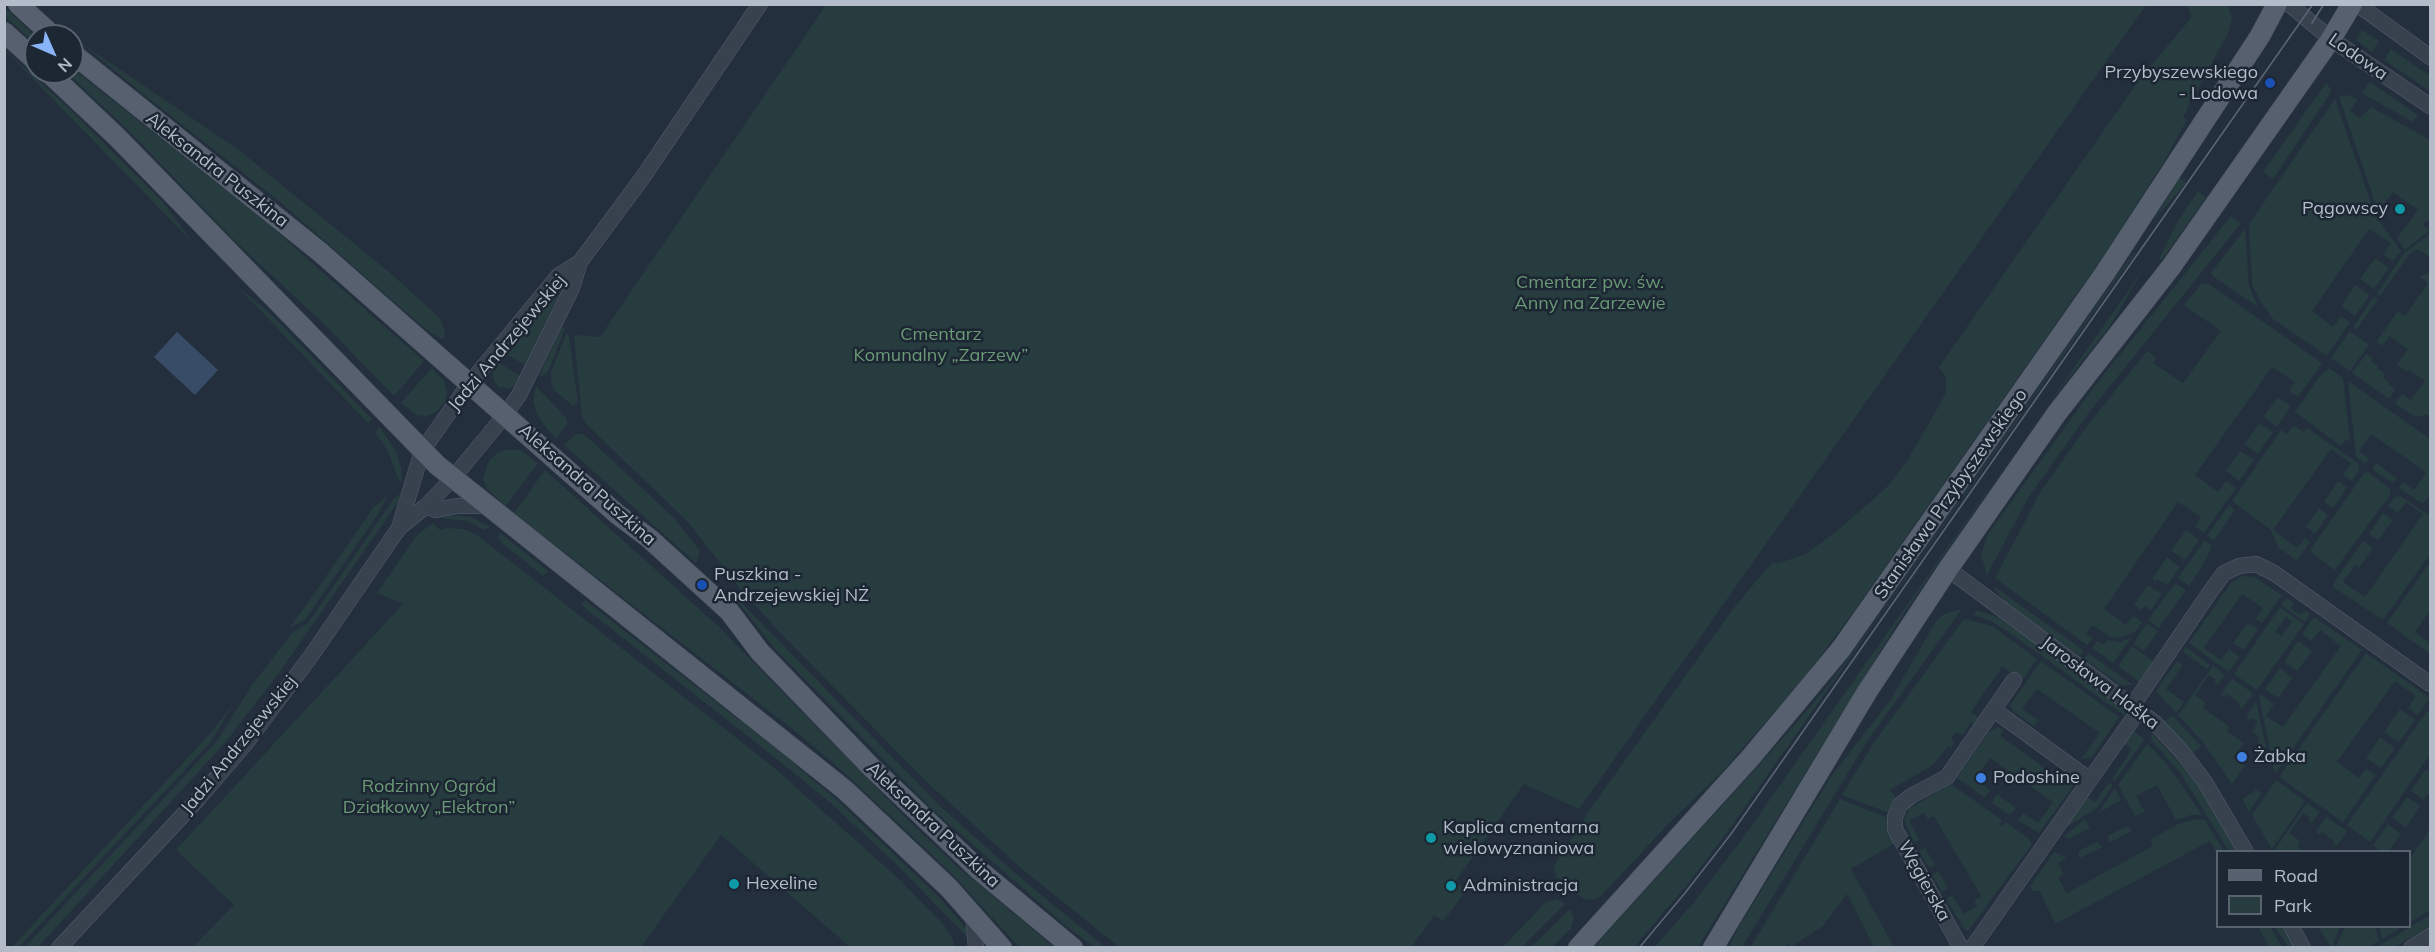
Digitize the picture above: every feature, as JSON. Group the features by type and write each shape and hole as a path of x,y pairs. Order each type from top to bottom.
{"main road":[{"path":"18,4 40,24"},
{"name":"Stanisława Przybyszewskiego","path":"1578,948 1751,757 1840,649 2105,273 2260,36 2277,4"},
{"path":"1713,948 1867,692 1948,569 2057,413 2171,267 2331,39 2352,4"},
{"path":"4,32 24,50"},
{"name":"Aleksandra Puszkina","path":"84,63 278,218 709,592 729,611 760,652 871,767 979,870 1073,948"},
{"name":"Aleksandra Puszkina","path":"61,84 117,137 422,451 486,506 813,762 912,852 1002,948"}],"street":[{"name":"Jadzi Andrzejewskiej","path":"59,948 198,799 246,743 311,656 399,528 426,506 453,478 505,415 519,395 572,288 580,262 643,177 760,4"},
{"name":"Lodowa","path":"2289,4 2331,39 2430,106"},
{"path":"2357,4 2430,57"},
{"name":"Jadzi Andrzejewskiej","path":"399,528 422,451 468,384 558,276 580,262"},
{"path":"426,506 436,510 457,506 486,506"},
{"path":"1972,948 2090,780 2224,573 2239,566 2256,564 2274,573 2430,684"},
{"name":"Jarosława Haška","path":"1948,569 2155,723 2182,752 2205,782 2245,850"},
{"name":"Węgierska","path":"1961,948 1895,829 1895,817 1900,805 1911,796 1947,777 2014,680"},
{"path":"1994,710 2090,780"},
{"path":"973,915 976,948"},
{"path":"2292,928 2303,948"},
{"path":"2411,948 2430,936"}],"green space":[{"path":"826,5 2146,5 1579,809 1524,784 1455,882 1466,890 1455,906 1443,921 1434,915 1411,948 1119,947 1021,868 927,782 742,591 687,521 586,424 582,417 574,335 600,337"},
{"path":"2187,5 2228,5 2232,18 2228,33 2188,105 2183,117 2187,120 2165,160 2106,252 1852,614 1807,674 1721,773 1670,822 1601,896 1593,900 1584,899 1557,878 1554,870 1555,864 1591,808 1736,605 1772,563 1806,554 1886,488 1907,461 1946,393 1946,378 1939,367 2141,77 2192,17"},
{"path":"5,8 24,26 24,34 5,16"},
{"path":"2362,30 2379,41 2372,52 2356,40"},
{"path":"84,45 239,150 389,272 440,318 445,332 443,340 424,328 279,201"},
{"path":"2391,49 2430,76 2430,91 2384,60"},
{"path":"84,78 263,220 424,361 394,396 323,323 235,241 128,130 79,84 84,84"},
{"path":"2370,82 2418,115 2413,122 2362,93"},
{"path":"2326,83 2331,89 2330,94 2273,179 2263,172"},
{"path":"38,84 42,84 74,113 163,202 194,244"},
{"path":"2348,95 2358,100 2350,111 2360,118 2371,107 2430,140 2430,222 2427,220 2423,225 2430,230 2405,250 2397,238 2418,210 2393,192 2378,211 2339,97"},
{"path":"2335,99 2375,215 2401,251 2393,261 2383,255 2391,243 2369,229 2312,311 2333,327 2341,316 2350,322 2327,356 2273,319 2260,300 2252,285 2249,224"},
{"path":"2180,178 2186,183 2153,221 2164,203"},
{"path":"2198,191 2206,197 2162,260 2159,259 2176,224"},
{"path":"2231,216 2241,223 2090,411 2028,498 1987,575 1981,555 1988,534 2094,387"},
{"path":"2245,229 2249,286 2258,307 2211,273"},
{"path":"2430,234 2430,257 2417,249 2409,255 2380,296 2377,294 2404,253"},
{"path":"2136,252 1728,831 1686,886 1634,947 1594,947 1826,688"},
{"path":"2375,258 2389,268 2374,289 2360,279"},
{"path":"2145,267 2110,326 2047,407"},
{"path":"2430,272 2430,414 2415,417 2395,403 2402,394 2411,400 2425,381 2397,365 2408,349 2389,336 2382,346 2376,342 2398,311 2405,316 2428,283 2420,277"},
{"path":"563,282 565,283 525,365 505,353"},
{"path":"2201,284 2209,284 2322,363 2298,397 2289,391 2295,382 2272,367 2195,475 2218,492 2226,481 2236,488 2204,533 2195,526 2201,517 2178,502 2104,609 2126,625 2133,616 2142,622 2135,632 2119,638 2110,637 2093,625 2086,633 2093,638 2087,645 1995,578 2041,491 2087,426 2147,351 2156,357 2153,363 2183,383 2221,331 2184,305"},
{"path":"2355,285 2370,295 2355,316 2341,306"},
{"path":"238,287 269,312 372,419 368,423"},
{"path":"2374,297 2378,299 2357,329 2353,327"},
{"path":"562,327 565,328 549,370 544,376 539,375"},
{"path":"2350,331 2369,345 2350,371 2331,358"},
{"path":"567,332 578,402 574,407 555,391 551,382 551,372"},
{"path":"2366,354 2373,358 2371,361 2385,374 2383,377 2395,389 2389,399 2352,373"},
{"path":"498,362 520,376 510,389 499,387 494,381 492,370"},
{"path":"432,368 444,381 446,401 435,413 426,416 417,415 401,403"},
{"path":"2329,368 2343,378 2350,442 2346,439 2341,446 2295,412 2320,376"},
{"path":"2348,381 2430,439 2430,494 2423,504 2399,488 2403,482 2414,490 2426,472 2371,434 2359,451 2369,459 2365,464 2356,457"},
{"path":"536,386 567,419 567,424 556,438 536,413 533,399"},
{"path":"2278,397 2291,406 2277,427 2263,417"},
{"path":"2259,423 2273,432 2258,454 2245,444"},
{"path":"2294,425 2303,432 2307,428 2359,464 2359,470 2352,481 2343,475 2351,463 2331,449 2273,530 2297,548 2305,538 2310,542 2297,561 2278,547 2271,530 2232,501 2281,430 2287,434"},
{"path":"380,427 397,454 402,484 388,451 375,432"},
{"path":"2031,429 1904,613 1698,947 1655,947 1694,902 1740,842"},
{"path":"576,434 587,437 674,518 700,551 696,563 564,445"},
{"path":"505,450 520,450 538,463 506,506 487,489 483,478 489,461 496,454"},
{"path":"2240,451 2254,460 2239,481 2226,471"},
{"path":"2376,463 2397,478 2393,483 2372,469"},
{"path":"545,470 719,627 910,822 958,867 1054,947 1019,947 952,874 848,776 800,735 514,513"},
{"path":"2368,472 2390,489 2390,495 2335,570 2311,553 2311,549 2364,473"},
{"path":"2338,481 2347,487 2333,508 2324,502"},
{"path":"400,494 398,502 279,673 223,745 38,947 25,947 217,741 252,685 292,633 308,623 395,497"},
{"path":"388,495 378,514 305,620 289,628 373,508"},
{"path":"2399,495 2430,516 2430,554 2383,620 2333,587 2333,584 2363,541 2373,548 2359,568 2355,565 2343,582 2365,597 2423,514 2406,502 2398,513 2388,506"},
{"path":"2229,505 2235,510 2214,540 2207,536"},
{"path":"2319,508 2328,515 2315,534 2306,527"},
{"path":"2383,513 2393,520 2378,540 2369,534"},
{"path":"450,515 470,517 490,527 484,530 467,521 441,518"},
{"name":"Rodzinny Ogród Działkowy „Elektron”","path":"433,523 440,530 463,529 477,535 772,766 898,878 944,925 953,940 954,947 850,947 721,835 641,947 193,947 234,905 176,850 403,604 377,593 417,535"},
{"path":"2186,530 2199,540 2185,560 2171,551"},
{"path":"500,533 548,571 543,576 502,543 498,538"},
{"path":"2205,540 2212,546 2189,586 2178,578"},
{"path":"2167,557 2180,567 2167,585 2157,579 2156,581 2152,579"},
{"path":"2430,562 2430,610 2415,632 2430,643 2430,654 2387,623"},
{"path":"2241,576 2254,577 2282,595 2262,623 2256,619 2263,608 2242,594 2204,648 2221,660 2229,649 2239,657 2229,672 2189,643 2231,583"},
{"path":"2175,583 2186,590 2159,628 2148,620"},
{"path":"2148,585 2162,594 2151,610 2145,606 2141,610 2134,605"},
{"path":"1993,587 2084,651 2080,656 2005,602"},
{"path":"2287,598 2294,603 2290,608 2301,615 2305,611 2310,614 2305,622 2281,605"},
{"path":"585,600 779,751 838,801 939,897 966,928 970,940 898,866 833,805 581,605"},
{"path":"739,600 938,804 1016,874 1105,947 1094,947 1065,925 933,810 776,650 737,601"},
{"path":"2280,607 2304,624 2257,690 2234,674","holes":["2286,617 2292,622 2281,636 2275,632"]},
{"path":"1962,609 1868,740 1742,947 1729,947 1830,778 1891,699 1936,621 1944,614"},
{"path":"1976,610 2000,618 2020,632 2118,702 2125,716 2010,633 1991,621 1974,615"},
{"path":"2314,617 2362,650 2275,774 2259,697 2261,694 2274,704 2266,716 2283,727 2341,646 2320,630 2311,641 2302,634"},
{"path":"1964,619 1992,626 2037,659 2023,679 2002,667 1971,712 1979,718 1976,725 1971,722 1963,735 1956,732 1951,739 1955,742 1951,748 1948,746 1933,765 1890,790 1897,799 1889,813 1842,795 1873,744"},
{"path":"2147,623 2158,631 2144,651 2133,644"},
{"path":"2248,623 2258,629 2244,650 2233,643"},
{"path":"2132,637 2113,663 2092,648 2097,641 2104,645 2108,640 2120,642"},
{"path":"2298,641 2312,651 2297,671 2284,662"},
{"path":"2132,646 2154,662 2139,682 2118,666"},
{"path":"2186,647 2210,665 2207,669 2183,652"},
{"path":"2088,653 2133,685 2121,685 2084,659"},
{"path":"2366,653 2430,698 2418,715 2408,708 2416,696 2395,681 2337,762 2359,778 2366,769 2376,775 2343,822 2279,777"},
{"path":"2041,661 2119,717 2092,757 2081,759 2100,733 2037,689 2022,709 2038,720 2034,726 2014,712 2010,705"},
{"path":"2177,661 2183,665 2166,689 2184,702 2176,713 2156,691"},
{"path":"2213,666 2225,675 2218,685 2214,683 2216,680 2209,675 2195,695 2206,703 2203,708 2230,727 2227,731 2244,743 2233,758 2245,766 2232,784 2202,741 2178,715"},
{"path":"2280,668 2293,678 2278,698 2265,689"},
{"path":"2232,679 2253,693 2242,709 2239,707 2240,704 2227,694 2225,697 2221,694"},
{"path":"2256,701 2267,751 2257,760 2254,758 2261,753 2258,736 2252,731 2258,722 2252,718 2250,720 2246,718"},
{"path":"234,703 210,743 19,947 12,947 208,736"},
{"path":"2400,709 2415,720 2399,742 2384,732"},
{"path":"2427,711 2430,713 2430,754 2370,842 2347,825"},
{"path":"2173,716 2201,746 2193,753 2164,721"},
{"path":"1998,727 2004,730 2000,736 2062,780 2066,775 2074,780 2073,786 2039,833 2018,820 2023,813 2038,823 2053,802 1990,758 1975,779 1990,790 1985,798 1957,778 1989,732"},
{"path":"2133,729 2144,740 2115,781 2112,779 2132,749 2123,743"},
{"path":"2152,733 2199,787 2236,850 2228,850 2181,774 2151,740"},
{"path":"2380,737 2395,748 2381,768 2366,758"},
{"path":"2147,744 2167,764 2202,815 2191,815 2176,820 2157,785 2136,796 2145,812 2135,816 2118,785"},
{"path":"2426,769 2430,773 2430,791 2424,800 2411,791"},
{"path":"2276,780 2305,801 2272,849 2252,815"},
{"path":"2109,782 2113,785 2096,809 2063,829 2086,796 2095,802"},
{"path":"1951,784 2002,820 2000,824 2003,826 2006,822 2032,844 1968,931 1965,930 1946,899 1952,895 1964,914 1977,906 1974,901 1981,896 1934,816 1928,819 1924,813 1909,821 1920,840 1914,843 1904,820 1909,809"},
{"path":"2115,788 2121,800 2098,813"},
{"path":"2254,789 2262,793 2249,811 2242,799 2255,791"},
{"path":"1997,794 2016,808 2010,815 1992,803"},
{"path":"2407,797 2420,806 2406,827 2392,818"},
{"path":"1840,799 1888,818 1895,843 1851,869 1894,947 1874,947 1847,894 1823,926 1791,947 1788,944 1783,947 1750,948"},
{"path":"2307,803 2320,812 2312,823 2309,821 2310,818 2303,813 2289,833 2300,841 2297,846 2303,850 2275,850"},
{"path":"2326,817 2347,831 2337,846 2322,832 2320,835 2316,832"},
{"path":"2085,819 2090,828 2071,838 2064,836"},
{"path":"2195,819 2205,820 2223,850 2216,850 2216,852 2210,841 2055,924 2040,891 2033,891 2030,886 2054,852 2067,858 2058,863 2064,874 2058,878 2067,893 2153,846 2150,840 2176,825"},
{"path":"2388,824 2401,834 2390,850 2379,850 2373,845"},
{"path":"2127,826 2132,831 2109,843 2108,836"},
{"path":"2430,829 2430,910 2411,921 2411,858"},
{"path":"2097,842 2102,847 2080,858 2079,851"},
{"path":"1925,848 1935,865 1929,868 1919,851"},
{"path":"1938,871 1948,888 1942,892 1932,875"},
{"path":"1557,899 1565,904 1522,947 1503,947 1546,902"},
{"path":"1570,909 1574,918 1571,929 1552,947 1531,947"},
{"path":"2430,915 2430,926 2395,947 2377,947 2411,928"},
{"path":"2259,928 2271,928 2282,947 2269,947"},
{"path":"2276,928 2283,928 2295,947 2288,947"},
{"path":"2319,928 2340,928 2331,947"},
{"path":"2344,928 2375,928 2379,941 2367,947 2336,947"},
{"path":"2379,928 2400,928 2382,939"}],"water":[{"path":"177,332 218,370 195,395 154,357"}],"tram line":[{"path":"1639,948 1731,834 2313,4"},
{"path":"2312,23 2324,4"}],"place":[{"name":"Przybyszewskiego - Lodowa","path":"2270,83"},
{"name":"Pągowscy","path":"2400,209"},
{"name":"Puszkina - Andrzejewskiej NŻ","path":"702,585"},
{"name":"Żabka","path":"2242,757"},
{"name":"Podoshine","path":"1981,778"},
{"name":"Kaplica cmentarna wielowyznaniowa","path":"1431,838"},
{"name":"Hexeline","path":"734,884"},
{"name":"Administracja","path":"1451,886"}],"park label":[{"name":"Cmentarz pw. św. Anny na Zarzewie","path":"1590,293"},
{"name":"Cmentarz Komunalny „Zarzew”","path":"941,345"}]}
